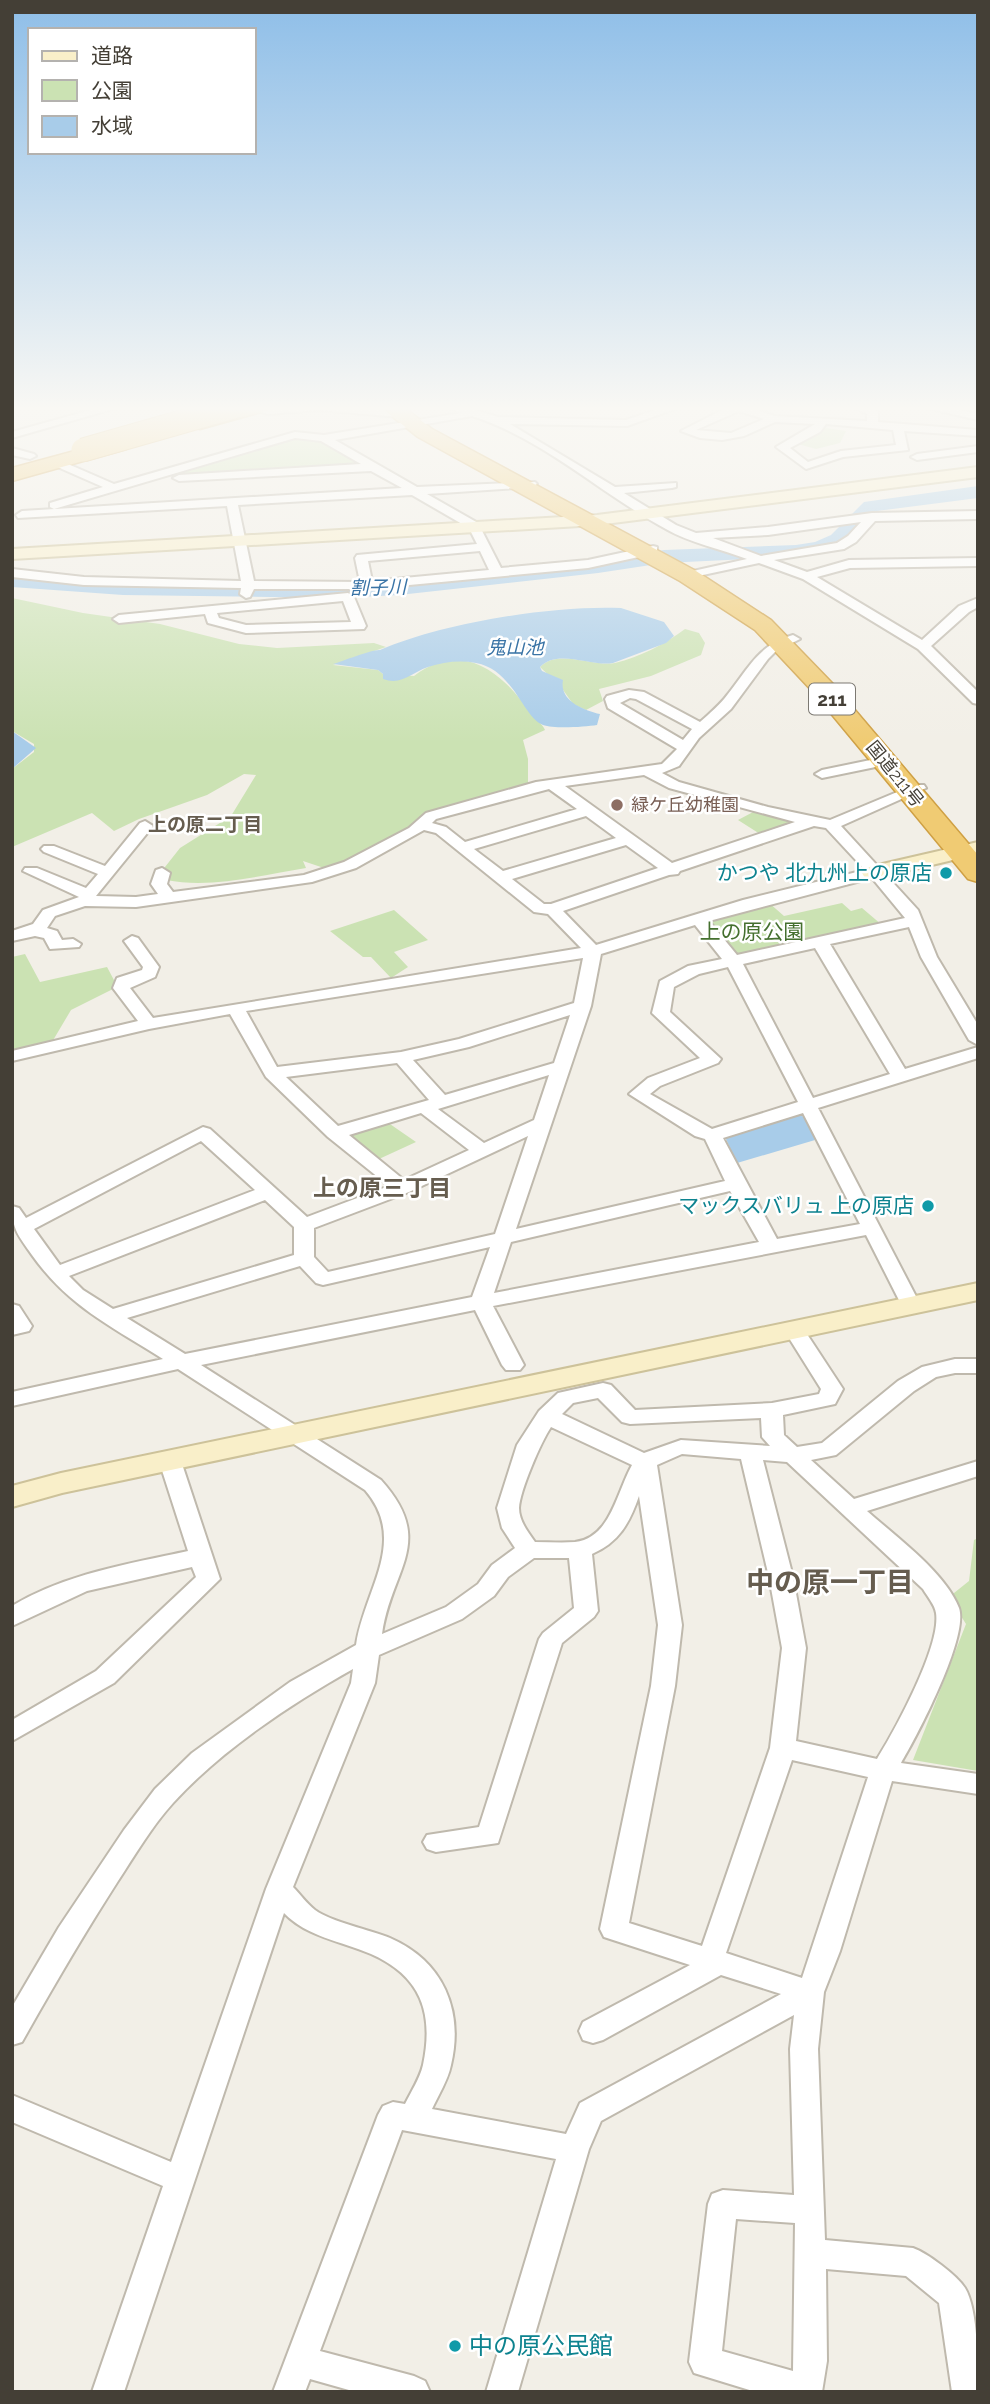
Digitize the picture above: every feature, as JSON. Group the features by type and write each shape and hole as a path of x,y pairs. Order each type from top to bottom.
{"highway":[{"name":"国道211号","path":"588,518 693,575 787,640 913,789"},
{"name":"国道211号","path":"787,640 885,761 974,855"}],"street":[{"path":"235,518 247,590 239,607"},
{"path":"461,518 474,526 497,572"},
{"path":"12,554 605,518"},
{"path":"659,518 689,537 807,576 923,646 978,700"},
{"path":"689,537 768,531 858,518"},
{"path":"693,575 763,561 775,556 840,546 852,539 866,518"},
{"path":"367,585 361,558 484,547"},
{"path":"12,583 64,589 247,590 367,585 655,555"},
{"path":"119,620 588,573 655,555"},
{"path":"807,576 849,564 978,562"},
{"path":"873,564 902,579"},
{"path":"12,573 84,581 247,590"},
{"path":"210,611 213,620 246,629 359,626 348,597"},
{"path":"923,646 964,609 978,602"},
{"path":"31,871 86,898 136,902 306,879 349,865 421,825 431,816 552,784 666,768 674,764 700,728 726,705 770,648 787,640"},
{"path":"684,747 612,705 612,699 629,694 639,695 700,728"},
{"path":"822,774 885,761"},
{"path":"647,771 674,785 765,811 831,825 913,789"},
{"path":"552,784 672,871"},
{"path":"463,847 587,811"},
{"path":"421,825 441,830 540,909 552,909 672,871 760,837 778,834 813,821"},
{"path":"831,825 910,910 929,957 978,1040"},
{"path":"12,936 35,931 43,926 49,914 86,898 145,826"},
{"path":"501,877 629,839"},
{"path":"49,849 107,872"},
{"path":"12,1056 149,1024 235,1008 593,951 698,918 873,873 974,855"},
{"path":"162,873 159,884 168,896"},
{"path":"552,909 593,951"},
{"path":"698,918 734,963 911,1306"},
{"path":"916,920 694,970 666,985 661,1013 712,1059 654,1082 638,1094 702,1132 712,1135 978,1052"},
{"path":"35,931 51,934 56,946 73,944"},
{"path":"132,941 151,967 149,973 123,982 121,988 149,1024"},
{"path":"821,943 900,1076"},
{"path":"513,1365 481,1302 582,1006 593,951"},
{"path":"272,1073 401,1057 463,1043 582,1006"},
{"path":"235,1008 272,1073 335,1133 402,1188"},
{"path":"401,1057 432,1104 482,1151"},
{"path":"335,1133 559,1067"},
{"path":"304,1224 402,1188 540,1124"},
{"path":"108,2392 279,1889 363,1683 371,1626 397,1549 397,1528 389,1503 373,1485 76,1294 56,1274 18,1219 203,1133 304,1224 304,1258 323,1279 736,1184"},
{"path":"712,1135 771,1247"},
{"path":"56,1274 268,1192"},
{"path":"12,1399 180,1362 481,1302 872,1228"},
{"path":"108,1317 304,1258"},
{"path":"12,1497 61,1483 978,1291"},
{"path":"12,1310 22,1326 12,1329"},
{"path":"529,1550 513,1528 508,1508 528,1445 547,1416 566,1398 603,1390 630,1417 772,1410 827,1399 832,1389 794,1329"},
{"path":"12,2033 69,1935 133,1837 164,1796 201,1760 299,1688 366,1651 454,1613 486,1590 500,1571 529,1550 580,1550 602,1540 619,1521 633,1482 645,1462 681,1447 791,1455 828,1450 906,1386 929,1372 955,1366 978,1366"},
{"path":"772,1410 773,1437 931,1583 948,1610 947,1634 912,1723 883,1770 826,1951 810,1992 804,2049 810,2210 811,2361 806,2391 705,2362 723,2204 810,2210"},
{"path":"547,1416 645,1462"},
{"path":"593,2031 715,1960 783,1748 794,1648 781,1577 750,1452"},
{"path":"12,1732 105,1677 208,1579 170,1461"},
{"path":"645,1462 670,1625 663,1686 614,1929 810,1992"},
{"path":"849,1507 978,1468"},
{"path":"436,1842 489,1836 551,1639 586,1611 580,1550"},
{"path":"12,1617 33,1602 78,1584 199,1557"},
{"path":"783,1748 883,1770 978,1784"},
{"path":"279,1889 307,1919 383,1947 418,1969 438,2001 441,2032 437,2067 413,2118"},
{"path":"502,2392 574,2149 590,2112 810,1992"},
{"path":"12,2108 181,2180"},
{"path":"289,2392 393,2115 574,2149"},
{"path":"810,2253 913,2262 953,2296 968,2392"},
{"path":"300,2361 414,2392"}],"green space":[{"path":"12,598 83,613 160,624 239,644 277,648 374,643 386,647 333,665 378,670 383,674 414,676 432,665 449,660 465,661 480,665 508,685 545,730 523,740 528,759 528,785 422,816 408,831 336,866 324,868 303,861 306,868 236,880 201,883 166,880 165,867 180,848 231,816 256,775 244,774 207,795 139,819 114,831 92,813 12,847 12,769 34,752 34,744 12,731"},
{"path":"685,629 699,633 705,643 701,655 651,676 599,689 603,701 586,710 573,704 561,687 540,667 547,662 566,658 615,663 652,649"},
{"path":"755,811 802,823 760,834 738,820"},
{"name":"上の原公園","path":"768,902 784,916 842,903 851,911 862,908 882,925 742,958 734,954 707,920"},
{"path":"394,910 428,940 394,952 408,967 391,978 371,957 363,957 330,931"},
{"path":"25,954 40,982 107,967 115,982 115,988 71,1010 52,1042 12,1051 12,957"},
{"path":"387,1122 416,1142 379,1159 347,1135"},
{"path":"978,1538 978,1771 913,1760 966,1624 949,1597 969,1581 974,1540"}],"water":[{"name":"鬼山池","path":"621,608 664,622 674,636 666,643 613,663 565,658 547,662 540,667 542,671 563,680 565,694 574,703 600,714 597,725 543,725 529,713 500,675 489,667 476,663 440,664 396,681 383,679 383,674 378,670 333,664 466,624 531,613"},
{"path":"12,731 36,748 12,769"},
{"path":"798,1115 805,1117 815,1140 737,1163 726,1139 729,1136"}],"waterway":[{"name":"割子川","path":"12,580 123,588 340,591 399,588 598,567 664,556 809,550 839,540 858,518"}],"place":[{"name":"緑ケ丘幼稚園","path":"617,805"},
{"name":"かつや 北九州上の原店","path":"946,873"},
{"name":"マックスバリュ 上の原店","path":"928,1206"},
{"name":"中の原公民館","path":"455,2346"}],"district":[{"name":"上の原二丁目","path":"205,824"},
{"name":"上の原三丁目","path":"382,1188"},
{"name":"中の原一丁目","path":"830,1582"}]}
